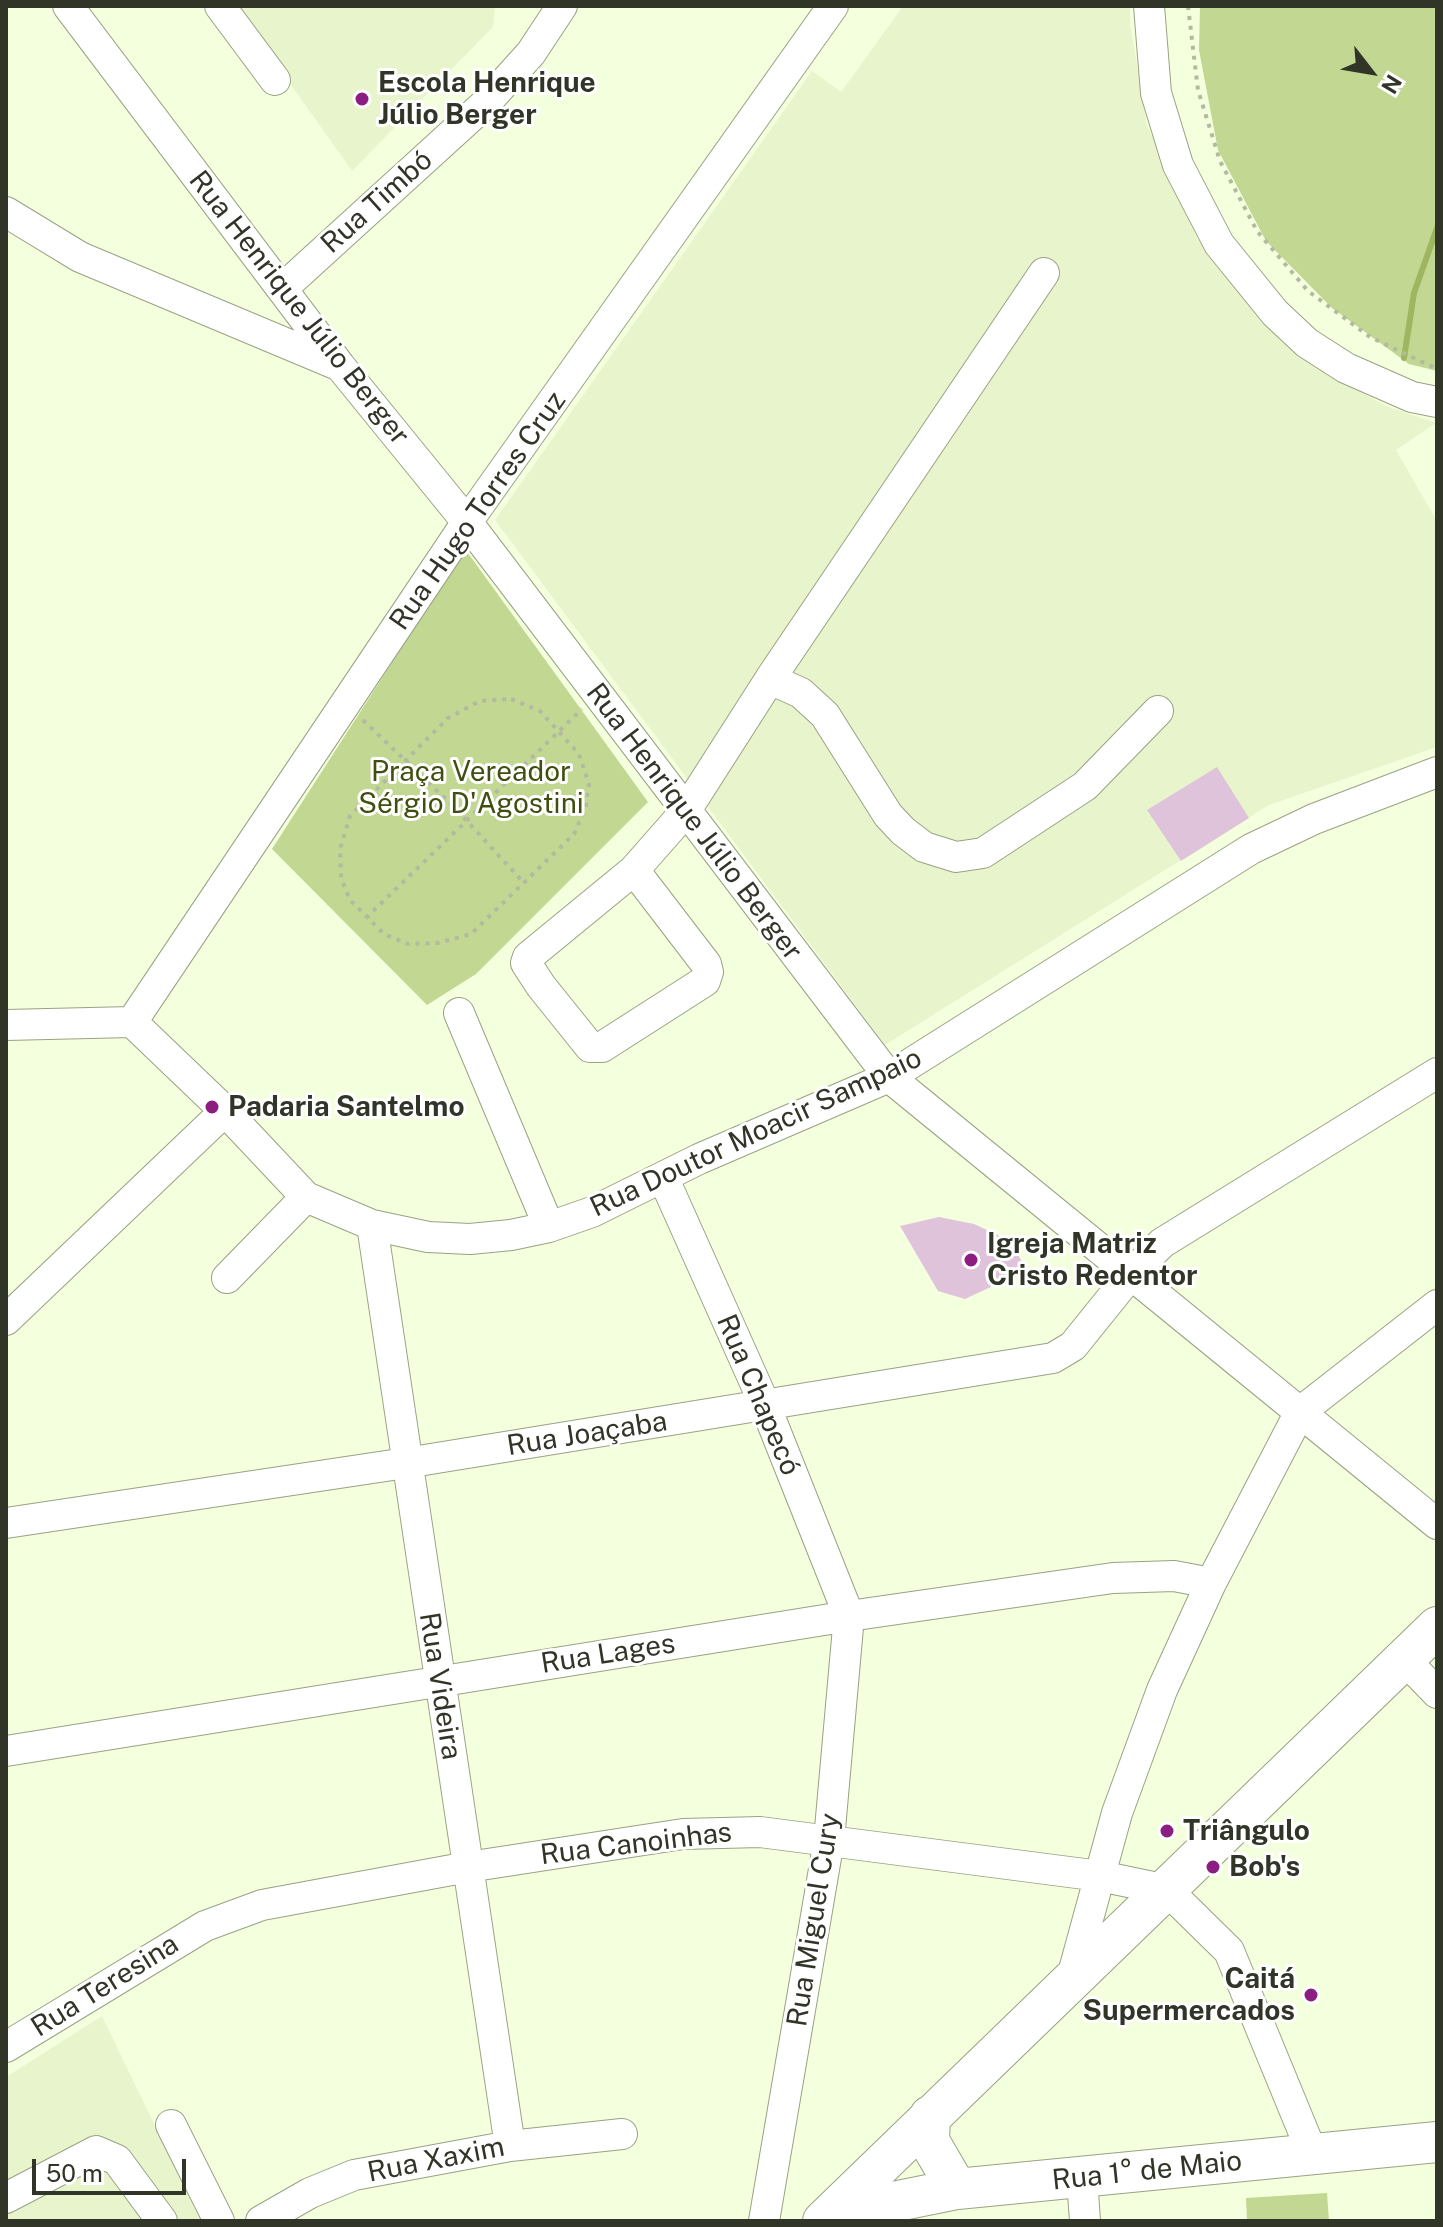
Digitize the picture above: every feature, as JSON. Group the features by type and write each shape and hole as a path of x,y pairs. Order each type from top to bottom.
{"main road":[{"path":"844,2212 930,2116 1437,1627"},
{"path":"930,2116 929,2141 957,2189"},
{"name":"Rua 1° de Maio","path":"844,2212 957,2189 1437,2142"}],"street":[{"name":"Rua Henrique Júlio Berger","path":"68,6 340,366 467,522 889,1077 1437,1524"},
{"path":"220,6 275,80"},
{"name":"Rua Timbó","path":"283,288 485,104 531,53 562,6"},
{"name":"Rua Hugo Torres Cruz","path":"132,1022 467,522 833,6"},
{"path":"1149,6 1156,93 1178,165 1219,244 1275,313 1307,343 1346,368 1412,397 1437,402"},
{"path":"6,212 94,263 340,366"},
{"path":"634,870 706,964 708,972 705,981 615,1039 602,1047 590,1047 541,986 526,963 528,957 634,870 685,812 770,679 1044,273"},
{"path":"770,679 801,693 825,715 888,815 903,831 924,847 956,857 983,853 1085,786 1158,711"},
{"name":"Rua Doutor Moacir Sampaio","path":"132,1022 225,1111 306,1197 372,1225 428,1237 470,1239 549,1227 592,1212 663,1177 889,1077 1251,849 1314,819 1437,772"},
{"path":"459,1013 549,1227"},
{"path":"6,1025 132,1022"},
{"name":"Rua Joaçaba","path":"6,1523 406,1463 1053,1358 1073,1346 1131,1274 1174,1235 1437,1073"},
{"path":"6,1320 225,1111"},
{"name":"Rua Chapecó","path":"663,1177 765,1405 849,1616"},
{"path":"227,1278 306,1197"},
{"name":"Rua Videira","path":"372,1225 510,2146"},
{"path":"1070,1984 1134,1761 1211,1583 1300,1412 1437,1305"},
{"name":"Rua Lages","path":"6,1751 849,1616 1147,1575 1211,1583"},
{"name":"Rua Miguel Cury","path":"764,2221 829,1840 849,1616"},
{"path":"1403,1658 1437,1693"},
{"name":"Rua Canoinhas","path":"205,1926 231,1914 298,1896 468,1867 711,1832 760,1832 829,1840 1100,1876 1167,1890"},
{"path":"1167,1890 1229,1951 1313,2155"},
{"name":"Rua Teresina","path":"6,2047 205,1926"},
{"path":"171,2125 219,2221"},
{"name":"Rua Xaxim","path":"261,2221 310,2193 354,2175 510,2146 622,2134"},
{"path":"6,2198 96,2151 117,2160 162,2221"},
{"path":"1082,2179 1085,2221"}],"path":[{"path":"1188,6 1198,90 1220,161 1257,231 1308,291 1370,337 1437,369"},
{"path":"511,699 540,711 559,732 579,754 589,784 586,806 574,834 471,934 438,943 408,944 384,934 350,900 341,878 340,849 350,816 448,718 480,701 511,699"},
{"path":"346,703 467,821 524,883"},
{"path":"366,918 586,704"}],"shaded area":[{"name":"Escola Henrique Júlio Berger","path":"235,6 495,6 493,27 352,171"},
{"path":"903,6 1130,6 1130,24 1147,125 1197,238 1258,317 1316,367 1386,406 1436,423 1396,450 1437,521 1437,747 1269,805 885,1045 495,520 812,71 841,92"},
{"path":"102,2016 201,2221 6,2221 6,2077"}],"green space":[{"path":"1200,6 1437,6 1437,371 1409,364 1332,308 1266,241 1218,150 1199,50"},
{"name":"Praça Vereador Sérgio D'Agostini","path":"465,549 648,802 476,974 427,1005 272,849"},
{"path":"1327,2193 1329,2221 1247,2221 1246,2198"}],"building":[{"path":"1217,767 1249,818 1181,861 1147,810"},
{"name":"Igreja Matriz Cristo Redentor","path":"939,1217 974,1224 998,1235 1015,1250 1027,1270 965,1299 938,1291 900,1226"}],"waterway":[{"path":"1404,358 1414,293 1437,228"}],"place":[{"name":"Escola Henrique Júlio Berger","path":"362,99"},
{"name":"Padaria Santelmo","path":"212,1107"},
{"name":"Igreja Matriz Cristo Redentor","path":"971,1260"},
{"name":"Triângulo","path":"1167,1831"},
{"name":"Bob's","path":"1213,1867"},
{"name":"Caitá Supermercados","path":"1311,1995"}]}
